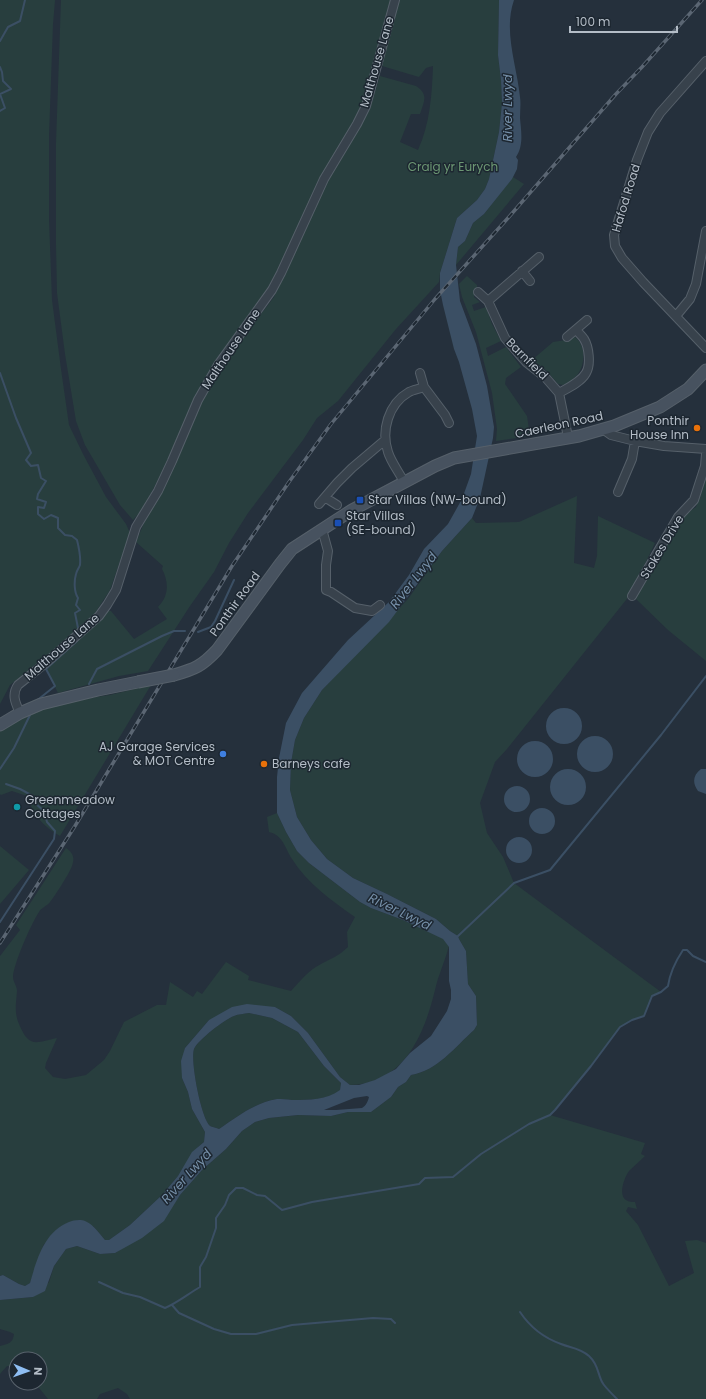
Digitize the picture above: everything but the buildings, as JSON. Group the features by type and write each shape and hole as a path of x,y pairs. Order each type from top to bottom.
{"main road":[{"name":"Caerleon Road","path":"472,455 604,430 660,406 688,389 706,370"},
{"name":"Ponthir Road","path":"0,725 20,713 41,704 98,690 174,675 190,670 206,662 217,650 292,549 352,510 404,482 454,458 472,455"}],"street":[{"name":"Malthouse Lane","path":"20,713 15,702 15,690 18,685 99,616 116,590 136,527 158,491 198,400 218,365 272,290 324,179 366,106 395,0"},
{"name":"Hafod Road","path":"706,61 660,113 648,132 637,160 614,235 615,246 622,258 706,348"},
{"path":"676,316 690,299 696,284 706,230"},
{"path":"488,301 539,257"},
{"path":"522,271 530,281"},
{"name":"Barnfield","path":"478,292 488,301 505,338 526,362 545,377 559,393 568,437"},
{"path":"568,337 588,320"},
{"path":"559,393 587,373 588,352 585,340 576,330"},
{"path":"420,373 424,388 444,413 449,423"},
{"path":"404,482 388,453 385,440 386,424 391,411 401,399 409,392 424,388"},
{"path":"444,413 452,410"},
{"path":"604,430 611,435 635,441 664,446 706,449"},
{"path":"320,504 337,483 352,468 385,440"},
{"path":"618,492 632,459 635,441"},
{"name":"Stokes Drive","path":"632,596 678,518 694,500 705,466 706,454"},
{"path":"326,498 337,505"},
{"path":"322,529 328,551 326,565 326,590 355,608 372,611 380,605"}],"green space":[{"path":"0,0 55,0 49,136 49,219 52,300 61,369 69,425 106,497 126,524 130,533 110,590 95,613 48,655 10,685 0,704"},
{"path":"61,0 392,0 361,110 325,170 285,256 267,290 235,336 142,510 133,520 120,505 85,445 76,421 65,354 57,293 56,245 56,143"},
{"name":"Craig yr Eurych","path":"398,0 499,0 498,55 502,103 499,132 489,179 485,189 477,200 457,218 440,273 439,282 396,329 338,401 317,418 303,440 248,513 229,543 214,572 148,671 119,676 58,693 46,669 99,621 107,611 111,611 134,639 167,619 158,607 162,603 167,589 166,579 162,569 163,566 136,542 144,523 159,497 205,393 233,351 274,297 320,193 360,125 372,101 380,76 416,86 423,92 423,106 420,114 411,114 400,142 418,150 428,119 433,66 426,68 419,77 382,66"},
{"path":"513,177 524,184 456,265 458,247 465,241 473,223 484,214"},
{"path":"467,276 477,285 477,288 474,291 474,297 480,302 472,305 474,311 486,307 492,324 501,341 486,348 488,356 506,347 521,367 506,378 505,384 527,416 530,436 496,441 497,429 492,393 476,332 462,297 459,284"},
{"path":"575,337 583,351 582,367 573,379 563,385 558,384 546,370 532,360 553,342"},
{"path":"706,477 706,661 668,630 636,599 642,585 682,517 696,507"},
{"path":"577,496 574,563 594,568 597,556 598,516 655,543 630,595 495,762 480,803 487,833 503,857 514,883 661,992 652,996 644,1016 632,1020 620,1027 591,1066 550,1115 645,1143 641,1154 645,1156 627,1174 622,1194 629,1202 635,1202 637,1209 628,1207 626,1211 638,1225 669,1286 694,1273 685,1241 697,1240 706,1243 706,1399 130,1399 127,1394 118,1388 100,1394 97,1399 48,1399 42,1391 48,1391 48,1351 8,1351 8,1366 0,1374 0,1346 10,1343 14,1334 0,1329 0,1300 33,1297 49,1282 54,1266 66,1249 77,1246 100,1254 115,1253 163,1221 180,1195 202,1170 226,1149 242,1131 255,1122 269,1118 299,1115 331,1116 348,1112 371,1112 391,1097 398,1087 406,1082 411,1075 429,1069 453,1051 474,1030 477,1025 476,996 468,984 466,951 458,936 436,919 353,878 327,859 311,840 297,817 290,790 291,763 295,740 304,718 322,690 408,599 442,551 472,518 476,523 519,522"},
{"path":"151,685 60,836 39,819 32,809 27,796 12,791 1,795 0,794 0,730 25,716 42,709"},
{"path":"277,813 297,851 309,863 360,902 443,938 449,946 425,1024 418,1040 409,1054 398,1066 385,1076 369,1082 350,1085 340,1077 308,1033 291,1016 275,1007 209,1020 185,1048 182,1078 188,1092 192,1109 205,1132 204,1142 198,1147 178,1176 162,1195 130,1225 109,1240 105,1240 93,1226 44,1244 30,1283 25,1286 3,1275 0,1276 0,956 20,930 16,925 66,848 73,856 72,866 52,899 36,917 19,954 13,977 17,991 16,1016 26,1037 34,1042 57,1038 45,1068 53,1077 65,1079 86,1075 104,1060 124,1022 157,1005 166,1005 170,982 193,997 197,991 202,994 226,962 249,976 248,980 291,991 313,969 338,955 348,947 347,932 355,917 312,884 298,868 281,839 269,832 267,817"},
{"path":"0,846 29,870 0,904"},
{"path":"249,1013 272,1018 298,1032 324,1066 341,1083 340,1091 317,1099 277,1099 269,1101 253,1107 219,1129 210,1126 203,1112 197,1089 193,1055 194,1049 206,1035 225,1021 236,1015"}],"water":[{"name":"River Lwyd","path":"499,0 514,0 511,12 510,36 520,100 521,138 519,152 516,157 518,160 517,169 512,179 484,214 473,223 465,241 458,247 456,265 460,301 476,344 487,386 494,427 480,498 472,518 442,551 389,622 322,690 304,718 295,740 291,763 290,790 297,817 311,840 327,859 353,878 436,919 458,936 466,951 468,984 476,996 477,1025 474,1030 445,1057 429,1069 411,1075 406,1082 398,1087 391,1097 371,1112 348,1112 331,1116 298,1115 269,1118 255,1122 242,1131 226,1149 202,1170 180,1195 164,1221 142,1238 115,1253 100,1254 77,1246 66,1249 54,1266 45,1291 33,1297 0,1300 0,1276 3,1275 25,1286 30,1283 43,1247 53,1232 69,1222 83,1220 93,1226 105,1240 109,1240 130,1225 162,1195 178,1176 192,1152 204,1142 205,1132 192,1109 188,1092 182,1078 181,1061 185,1048 209,1020 232,1007 247,1004 275,1007 291,1016 308,1033 340,1077 350,1085 359,1085 375,1080 396,1069 410,1053 431,1036 447,1011 451,999 449,981 449,947 443,939 360,902 309,863 297,851 277,813 277,777 286,723 302,693 348,640 389,602 409,575 424,549 448,524 462,499 471,474 477,436 472,409 454,349 443,305 440,290 440,273 457,218 477,200 485,189 489,179 499,132 502,103 498,55","holes":["249,1013 272,1018 298,1032 324,1066 341,1083 340,1090 329,1096 318,1099 277,1099 269,1101 253,1107 219,1129 210,1126 203,1112 195,1076 193,1055 194,1049 206,1035 225,1021 236,1015","369,1097 367,1102 362,1108 324,1110 354,1098"]},
{"path":"568,708 577,713 581,719 581,733 577,739 568,744 560,744 551,739 547,733 546,722 551,713 557,709"},
{"path":"599,736 608,741 612,747 612,761 608,767 599,772 591,772 582,767 578,761 577,750 582,741 588,737"},
{"path":"539,741 548,746 552,752 552,766 548,772 539,777 531,777 522,772 518,766 517,755 522,746 528,742"},
{"path":"572,769 581,774 585,780 585,794 581,800 572,805 564,805 555,800 551,794 550,783 555,774 561,770"},
{"path":"701,769 706,769 706,794 698,791 694,782 696,774"},
{"path":"517,786 526,790 530,799 526,808 517,812 508,808 504,799 508,790"},
{"path":"542,808 551,812 555,821 551,830 542,834 533,830 529,821 533,812"},
{"path":"519,837 528,841 532,850 528,859 519,863 510,859 506,850 510,841"}],"waterway":[{"path":"0,41 8,27 20,21 25,0"},
{"path":"0,67 3,81 11,89 0,94"},
{"path":"0,94 5,108 0,111"},
{"path":"0,373 16,418 31,453 26,460 31,466 38,465 41,478 46,481 38,494 37,499 46,502 44,508 38,507 38,514 44,519 51,515 58,518 58,528 65,535 72,536 77,540 80,565 76,574 75,590 78,598 76,605 80,610 75,613 78,628"},
{"path":"198,632 211,627 234,580"},
{"path":"89,684 97,669 162,636 174,631 185,631"},
{"path":"35,702 55,686 46,669 77,641"},
{"path":"458,936 514,883 550,870 661,735 706,676"},
{"path":"0,769 14,748 30,715"},
{"path":"0,922 54,839 55,831 47,822 44,811 36,804 33,796 6,784"},
{"path":"99,1282 123,1293 140,1297 165,1308 200,1287 200,1267 206,1257 216,1228 216,1218 225,1205 229,1195 236,1188 243,1188 257,1195 265,1196 282,1210 312,1202 419,1184 425,1178 453,1177 481,1154 529,1124 550,1115 591,1066 620,1027 632,1020 644,1016 652,996 661,992 668,986 673,967 683,950 687,950 693,956 706,962"},
{"path":"172,1305 179,1313 214,1329 231,1334 256,1334 292,1325 373,1318 391,1319 395,1323"},
{"path":"520,1312 528,1322 543,1335 555,1342 586,1353 595,1363 604,1385 617,1399"}],"railway":[{"path":"0,943 75,826 232,566 289,482 331,424 435,299 616,94 702,0"}],"place":[{"name":"Ponthir House Inn","path":"697,428"},
{"name":"Star Villas (NW-bound)","path":"360,500"},
{"name":"Star Villas (SE-bound)","path":"338,523"},
{"name":"AJ Garage Services & MOT Centre","path":"223,754"},
{"name":"Barneys cafe","path":"264,764"},
{"name":"Greenmeadow Cottages","path":"17,807"}]}
